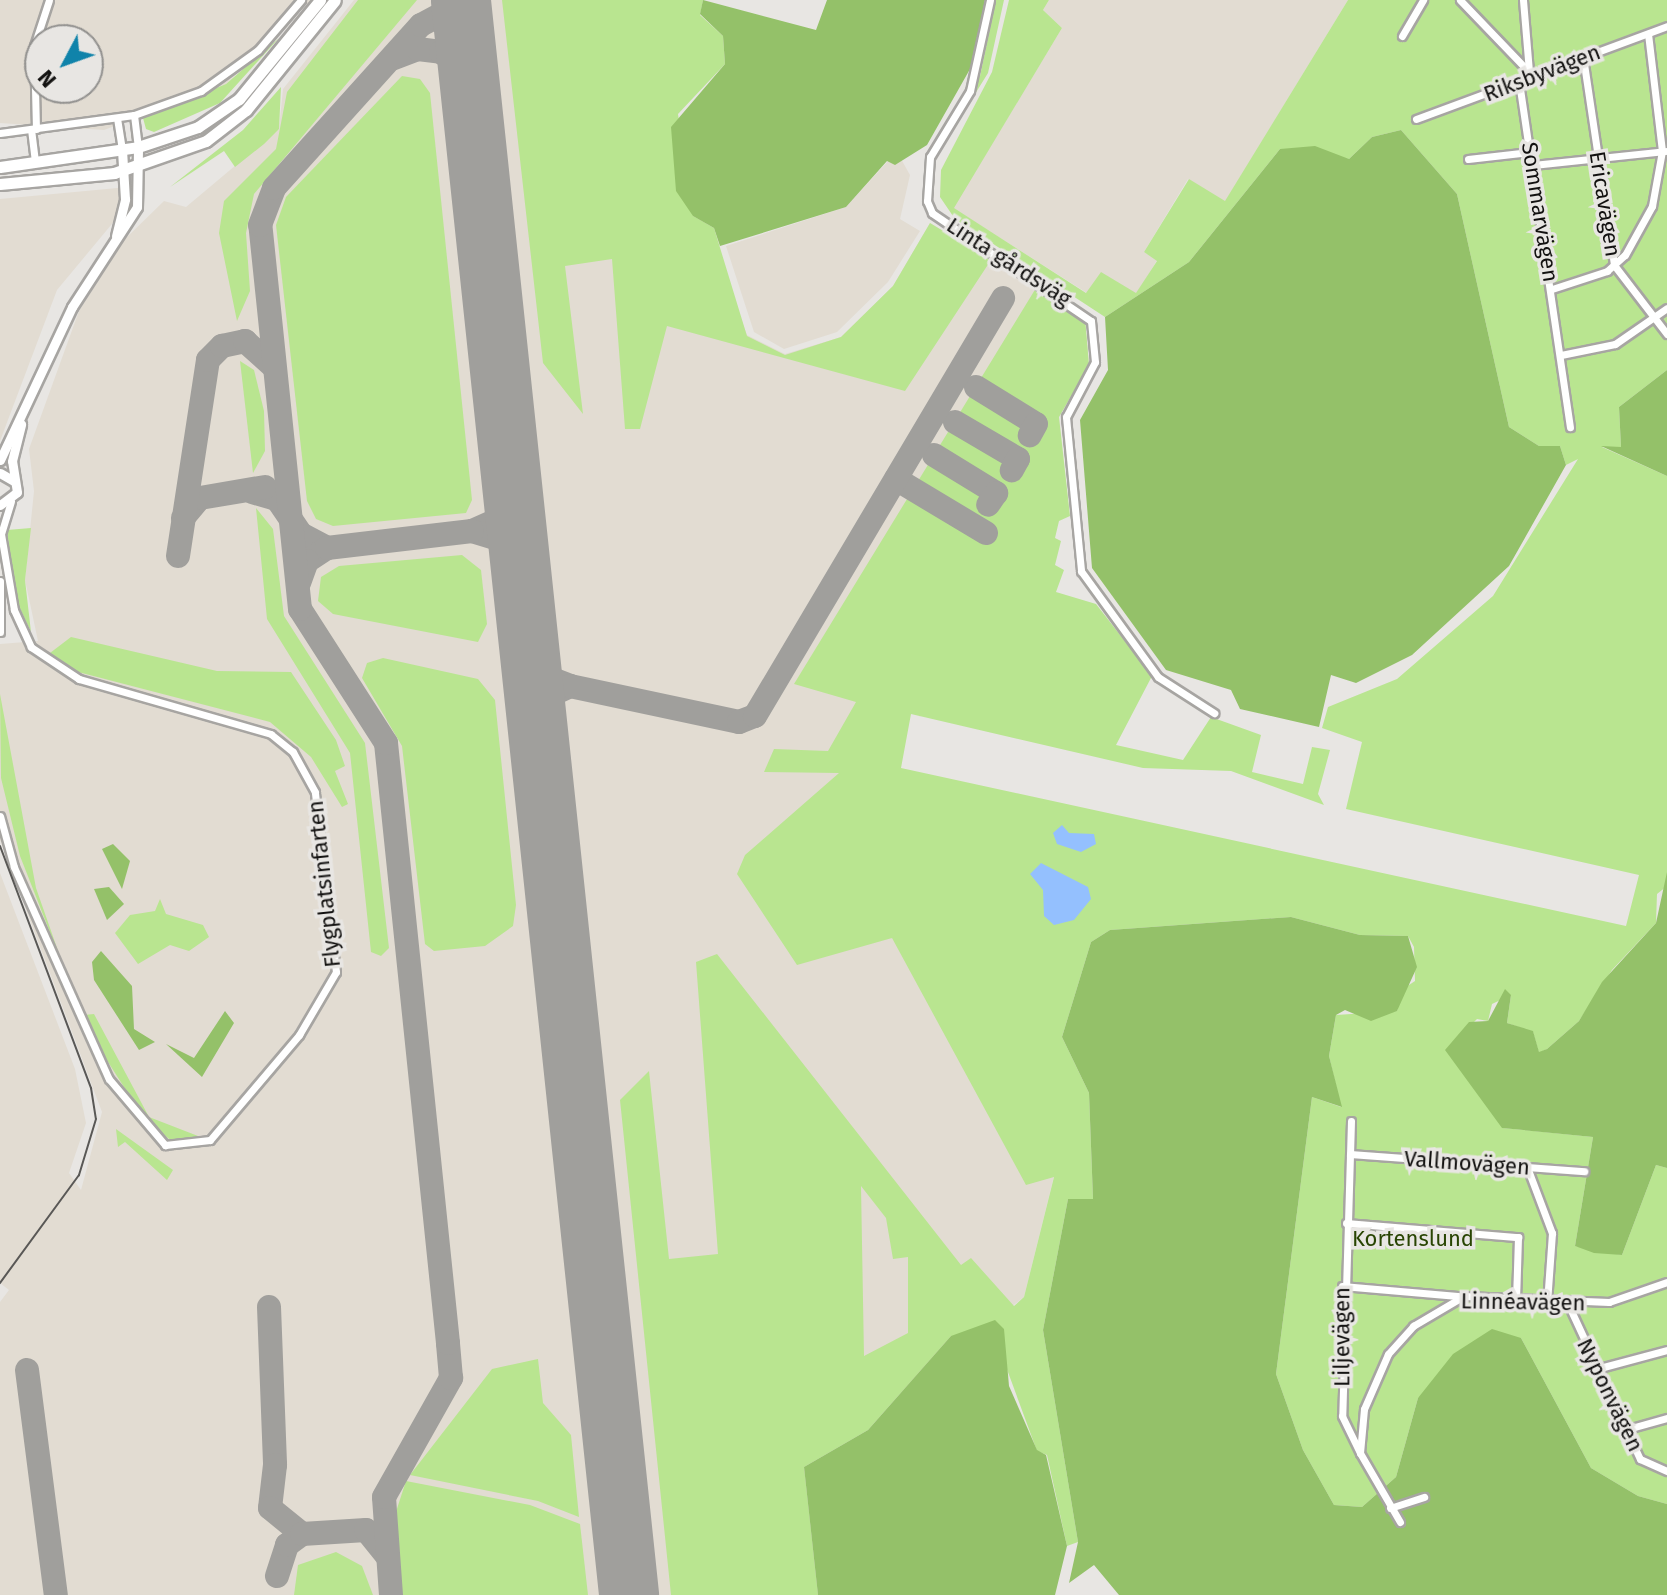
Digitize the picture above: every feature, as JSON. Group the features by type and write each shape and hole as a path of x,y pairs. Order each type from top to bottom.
{"main road":[{"path":"0,167 138,147 220,115 320,0"},
{"path":"0,184 139,167 227,126 335,0"}],"street":[{"path":"35,163 34,46 49,0"},
{"path":"0,133 134,115 201,91 229,72 301,0"},
{"name":"Linta gårdsväg","path":"990,0 970,91 930,157 927,201 932,213 1091,321 1095,362 1066,417 1081,571 1158,677 1214,713"},
{"path":"1402,36 1423,0"},
{"path":"1460,0 1529,72"},
{"path":"1519,82 1529,72 1523,0"},
{"name":"Riksbyvägen","path":"1416,119 1667,26"},
{"path":"1552,289 1614,265 1652,206 1664,151 1648,34"},
{"name":"Ericavägen","path":"1583,57 1614,265 1667,334"},
{"name":"Sommarvägen","path":"1519,82 1570,427"},
{"path":"0,460 61,326 137,207 139,167 134,115"},
{"path":"116,236 125,170 117,118"},
{"path":"1533,165 1664,151"},
{"path":"1468,159 1530,152"},
{"path":"1561,355 1615,344 1654,320 1667,308"},
{"path":"0,505 11,502 24,413"},
{"path":"0,473 14,481"},
{"name":"Flygplatsinfarten","path":"0,816 14,867 102,1069 154,1138 182,1149 210,1140 299,1035 336,972 315,792 293,752 271,734 79,679 31,647 14,610 1,534 11,502"},
{"path":"0,581 0,632"},
{"name":"Liljevägen","path":"1351,1121 1342,1286 1342,1416 1360,1453"},
{"name":"Vallmovägen","path":"1350,1154 1584,1171"},
{"path":"1527,1167 1552,1233 1547,1302"},
{"path":"1346,1223 1518,1237 1516,1300"},
{"name":"Linnéavägen","path":"1360,1453 1364,1409 1388,1354 1433,1309 1464,1296 1568,1304 1638,1295 1667,1282"},
{"path":"1342,1286 1464,1296"},
{"name":"Nyponvägen","path":"1568,1304 1640,1459 1667,1471"},
{"path":"1596,1369 1667,1350"},
{"path":"1624,1430 1667,1418"},
{"path":"1360,1453 1400,1522"},
{"path":"1390,1508 1424,1497"}],"shaded area":[{"path":"0,0 311,0 226,84 104,130 0,123"},
{"path":"354,0 671,0 671,127 747,335 785,354 841,337 893,286 930,223 1085,318 1089,365 850,780 1054,1176 1024,1297 804,1467 818,1595 0,1595 0,1302 9,1290 0,1283 0,873 75,1069 86,1123 69,1173 81,1190 102,1112 0,840 0,644 38,641 25,580 34,491 29,449 79,311 124,240 164,201 186,207 279,129 283,89"},
{"path":"1049,0 1348,0 1225,202 1188,179 1144,252 1157,260 1137,294 1087,293 953,208 1062,28 1043,10"},
{"path":"901,159 910,175 900,219 920,231 888,282 837,332 784,349 754,332 726,246 846,207 888,161"},
{"path":"128,187 126,207 57,290 0,441 0,199"}],"green space":[{"path":"358,0 417,0 254,194 246,233 250,291 237,321 219,233 224,201 276,149 287,92"},
{"path":"502,0 703,0 700,15 723,36 725,64 678,114 693,216 714,228 747,336 785,355 841,337 893,286 930,223 991,260 905,391 667,326 640,429 625,429 612,259 565,266 583,414 543,363"},
{"path":"703,0 816,30 827,0 985,0 974,62 927,145 895,165 887,161 846,207 720,246 714,228 693,216 676,191 671,127 725,64 723,36 700,14"},
{"path":"996,0 1004,0 988,73 936,157 980,76"},
{"name":"Kortenslund","path":"1009,0 1049,0 1043,10 1062,28 954,208 1086,293 1101,272 1136,293 1157,261 1144,252 1189,179 1225,201 1348,0 1667,0 1667,370 1619,407 1621,447 1602,447 1667,476 1667,886 1657,894 1656,923 1612,970 1579,1021 1547,1049 1539,1053 1533,1032 1507,1023 1511,995 1492,1004 1488,1021 1477,1019 1457,1039 1503,1128 1593,1137 1575,1246 1622,1255 1656,1165 1667,1168 1667,1504 1638,1496 1591,1468 1521,1338 1418,1398 1396,1477 1362,1507 1334,1505 1303,1450 1276,1374 1312,1097 1341,1107 1329,1056 1336,1015 1397,1011 1403,989 1415,981 1414,947 1408,936 1360,935 1291,917 1110,930 1091,942 1062,1037 1089,1093 1093,1199 1068,1199 1043,1330 1078,1542 1067,1546 1047,1455 1037,1451 1005,1364 951,1336 868,1430 804,1467 818,1595 671,1595 620,1100 649,1071 669,1259 718,1254 696,962 717,954 961,1265 971,1258 1014,1306 1024,1297 1054,1177 1026,1185 892,938 797,965 737,874 745,855 839,773 764,772 774,749 828,751 856,702 794,684 1036,288 1085,318 1089,365 1059,417 1070,516 1059,521 1055,538 1061,541 1055,565 1064,570 1056,592 1096,604 1152,676 1116,745 1183,760 1211,717 1261,735 1252,772 1303,784 1312,747 1330,750 1318,794 1324,805 1231,771 1143,768 911,714 901,768 1626,926 1639,875 1346,809 1362,742 1322,728 1328,707 1397,679 1493,596 1578,459 1566,465 1560,446 1539,446 1509,427 1457,194 1401,130 1372,137 1349,159 1280,149 1189,262 1105,317 955,219 940,197 941,170 992,72","holes":["861,1186 886,1218 893,1259 908,1257 908,1333 864,1356"]},
{"path":"279,38 220,103 154,132 146,129 143,118 226,84"},
{"path":"402,76 420,79 430,93 472,500 466,513 333,526 316,519 307,501 276,225 286,197"},
{"path":"281,87 279,129 264,144 235,167 224,151 170,187 243,130"},
{"path":"1401,130 1457,194 1509,427 1539,446 1560,446 1566,465 1509,566 1412,655 1356,683 1331,675 1319,727 1240,709 1231,690 1166,670 1092,568 1080,420 1108,370 1105,317 1189,262 1280,149 1315,146 1349,159 1372,137"},
{"path":"240,361 254,370 264,411 265,451 253,473"},
{"path":"1667,370 1667,476 1601,446 1621,447 1619,407"},
{"path":"256,508 273,529 284,616 365,743 389,948 381,956 371,952 350,753 267,619"},
{"path":"31,528 25,580 31,632 15,598 7,530"},
{"path":"462,555 481,570 487,624 478,642 333,614 318,601 321,577 339,566"},
{"path":"71,637 217,671 291,672 336,740 345,766 335,771 348,804 342,807 311,757 270,722 78,672 50,653"},
{"path":"383,658 478,679 495,700 516,905 513,926 485,946 434,951 425,944 402,746 362,678 367,663"},
{"path":"0,694 36,888 64,968 20,856 1,778"},
{"path":"113,844 130,861 122,889 102,849"},
{"path":"1667,872 1667,1168 1656,1165 1622,1255 1594,1253 1575,1246 1593,1137 1502,1128 1445,1050 1469,1022 1488,1021 1505,989 1511,995 1507,1023 1533,1031 1539,1052 1547,1049 1579,1021 1602,982 1656,923"},
{"path":"109,887 124,904 107,920 94,889"},
{"path":"160,899 166,914 203,925 209,937 189,951 170,945 138,964 115,933 130,915 155,911"},
{"path":"1291,917 1360,935 1408,936 1417,967 1397,1011 1371,1021 1345,1010 1336,1015 1329,1056 1342,1107 1312,1097 1276,1374 1303,1450 1334,1505 1362,1507 1396,1477 1418,1398 1453,1354 1492,1329 1521,1338 1591,1468 1638,1496 1667,1504 1667,1595 1119,1595 1094,1565 1069,1583 1078,1542 1043,1330 1068,1199 1093,1199 1089,1093 1062,1037 1091,942 1110,930"},
{"path":"101,951 132,986 134,1029 155,1042 139,1050 94,980 92,962"},
{"path":"225,1011 234,1023 202,1077 166,1044 194,1058"},
{"path":"94,1014 149,1117 198,1136 173,1142 145,1120 94,1040 84,1015"},
{"path":"116,1129 173,1170 167,1180 125,1142 118,1147"},
{"path":"995,1320 1004,1329 1009,1386 1037,1450 1046,1455 1067,1546 1055,1595 818,1595 804,1467 868,1430 951,1336"},
{"path":"538,1359 543,1403 571,1435 579,1517 538,1501 410,1475 492,1369"},
{"path":"406,1481 530,1505 580,1524 588,1595 401,1595 393,1521"},
{"path":"336,1552 362,1566 373,1595 294,1595 298,1565"}],"water":[{"path":"1062,825 1069,833 1094,834 1096,844 1081,852 1057,844 1053,833"},
{"path":"1041,863 1088,887 1091,899 1074,920 1054,925 1044,916 1043,890 1030,874"}],"taxiway":[{"path":"391,1595 384,1497 451,1378 448,1343 386,743 300,609 260,225 274,188 421,25 447,11 464,28"},
{"path":"394,58 418,49 441,52 460,66 472,94"},
{"path":"570,686 739,722 755,716 1003,298"},
{"path":"178,556 208,360 222,346 245,341 274,367"},
{"path":"976,387 1036,424 1030,435"},
{"path":"955,422 1018,459 1012,470"},
{"path":"934,455 996,493 988,505"},
{"path":"896,479 986,533"},
{"path":"183,518 200,498 265,487"},
{"path":"252,492 277,499 301,534 327,548 307,561 299,583"},
{"path":"513,492 497,520 472,531 501,540 521,565"},
{"path":"327,548 472,531"},
{"path":"530,649 547,677 570,686 544,698 537,724"},
{"path":"269,1307 275,1465 270,1508 302,1534"},
{"path":"27,1370 56,1595"},
{"path":"277,1576 287,1545 302,1534 366,1530 387,1556"}],"runway":[{"path":"461,1 629,1595"}],"tram line":[{"path":"0,846 91,1088 96,1119 79,1175 0,1283"}]}
